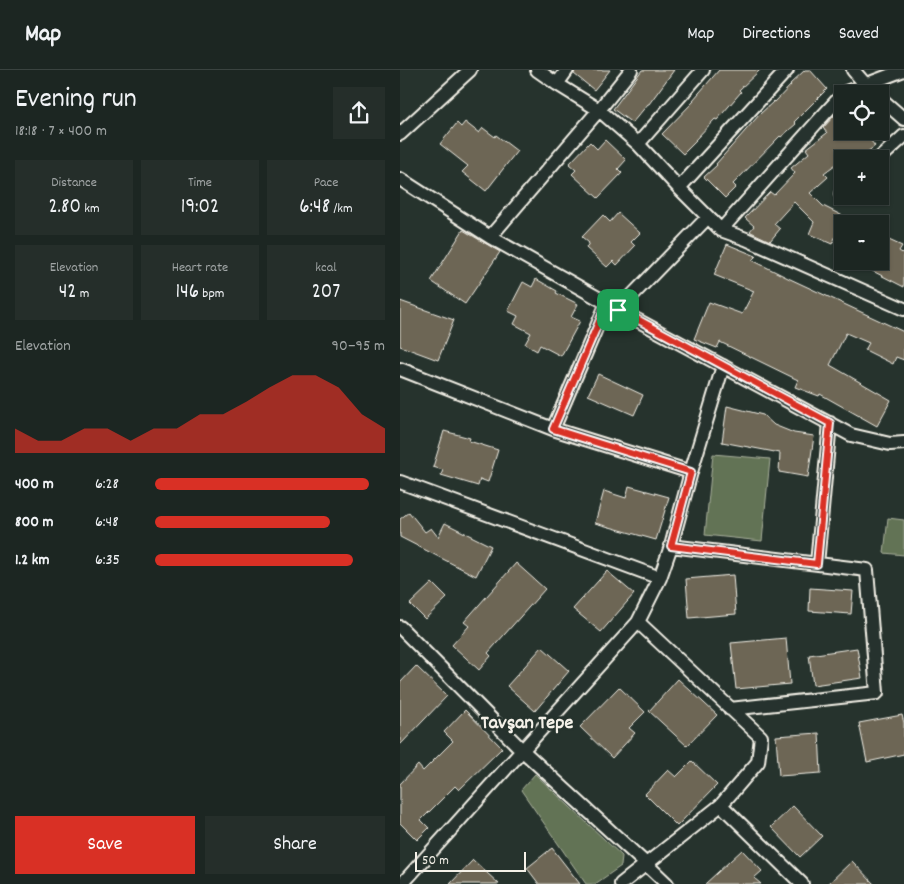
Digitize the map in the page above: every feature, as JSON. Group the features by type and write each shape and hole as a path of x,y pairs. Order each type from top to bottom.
{"street":[{"path":"400,134 470,70"},
{"path":"537,70 599,110 638,144 720,230 746,239 904,309"},
{"path":"557,84 567,70"},
{"path":"490,238 631,70"},
{"path":"638,144 703,70"},
{"path":"679,188 787,70"},
{"path":"853,70 865,84 904,70"},
{"path":"720,230 834,104"},
{"path":"889,106 904,119"},
{"path":"889,150 904,136"},
{"path":"400,179 490,238 618,310 830,423 851,434 890,444 904,443"},
{"path":"618,310 708,217"},
{"path":"553,429 607,303"},
{"path":"402,884 638,622 660,578 671,546 723,366"},
{"path":"400,369 553,429 691,472"},
{"path":"817,564 830,423"},
{"path":"400,482 660,578"},
{"path":"671,546 867,570 877,693 730,709"},
{"path":"621,884 721,805 758,762 761,737 638,622"},
{"path":"402,635 523,751 667,884"},
{"path":"721,805 802,884"}],"green space":[{"path":"713,454 770,459 762,541 705,535"},
{"path":"888,518 904,520 904,555 884,553"},
{"path":"535,774 622,856 621,866 595,884 586,884 521,790"}],"building":[{"path":"575,70 610,70 594,90 574,74"},
{"path":"642,70 674,70 649,104 632,123 613,109"},
{"path":"719,70 760,70 739,90 741,92 717,120 715,119 683,154 662,134 694,101"},
{"path":"805,70 810,70 827,89 794,122 796,124 780,136 733,184 736,187 725,198 704,177 717,165 760,114 775,102"},
{"path":"834,116 834,140 870,140 875,146 870,150 834,150 834,166 824,173 828,177 810,193 823,206 841,215 834,215 834,240 832,244 809,234 814,222 794,202 774,224 780,229 770,241 751,232 754,226 745,218 770,192 774,195 795,173 791,168 809,153 806,149 827,133 823,128"},
{"path":"465,122 479,133 483,128 495,137 496,135 517,151 486,191 462,172 468,166 440,144 457,123 461,127"},
{"path":"605,140 626,160 618,169 622,173 598,198 572,174 576,170 569,164 590,142 597,149"},
{"path":"618,213 640,233 631,242 635,246 617,265 613,261 607,267 586,248 589,243 582,237 603,215 610,222"},
{"path":"463,230 500,252 465,304 431,281"},
{"path":"889,240 902,246 899,251 904,254 904,287 871,270 889,270"},
{"path":"727,244 756,256 752,260 788,278 904,332 904,360 896,357 893,364 865,350 869,343 846,333 830,365 891,400 877,426 820,394 819,396 795,387 798,380 720,342 717,348 694,339 709,302 742,314 754,291 714,275"},
{"path":"536,279 557,291 556,293 578,304 571,317 580,321 561,356 540,345 537,351 525,344 531,333 514,324 518,316 508,311 523,282 532,287"},
{"path":"400,301 454,320 438,360 400,346"},
{"path":"598,374 643,395 634,415 588,395"},
{"path":"727,406 763,415 774,425 794,433 814,436 808,477 779,472 780,453 722,442"},
{"path":"444,431 470,438 469,441 498,450 488,482 480,479 478,486 441,475 443,470 433,467"},
{"path":"629,486 669,497 656,540 595,523 604,491 626,498"},
{"path":"409,512 425,532 431,528 438,537 445,523 491,546 476,576 400,537 400,519"},
{"path":"516,563 545,589 488,653 491,656 479,670 452,645 469,626 464,622"},
{"path":"607,571 634,594 601,632 573,609"},
{"path":"733,575 736,614 689,618 686,579"},
{"path":"432,583 447,598 425,619 410,604"},
{"path":"810,588 853,591 851,614 809,611"},
{"path":"786,638 790,684 736,689 731,643"},
{"path":"542,647 569,671 535,711 507,686"},
{"path":"857,648 862,678 813,685 809,655"},
{"path":"416,666 447,696 400,745 400,683"},
{"path":"678,679 717,715 687,746 649,711"},
{"path":"619,687 645,712 629,728 635,733 612,758 580,727"},
{"path":"465,710 502,748 459,790 455,786 421,820 429,828 417,840 400,823 400,784 418,765 423,771 453,741 444,732"},
{"path":"902,715 904,723 904,754 867,762 859,723"},
{"path":"819,733 821,773 779,776 776,736"},
{"path":"692,761 717,785 677,826 645,794 668,770 676,777"},
{"path":"793,806 822,836 800,857 771,827"},
{"path":"552,848 580,884 539,884 527,868"},
{"path":"742,850 762,871 754,878 761,884 705,884"},
{"path":"473,860 499,884 450,884"},
{"path":"852,861 874,884 828,884"}],"district":[{"name":"Tavşan Tepe","path":"527,721"}],"route":[{"path":"607,303 618,310 830,423 817,564 671,546 691,472 553,429 607,303"}]}
